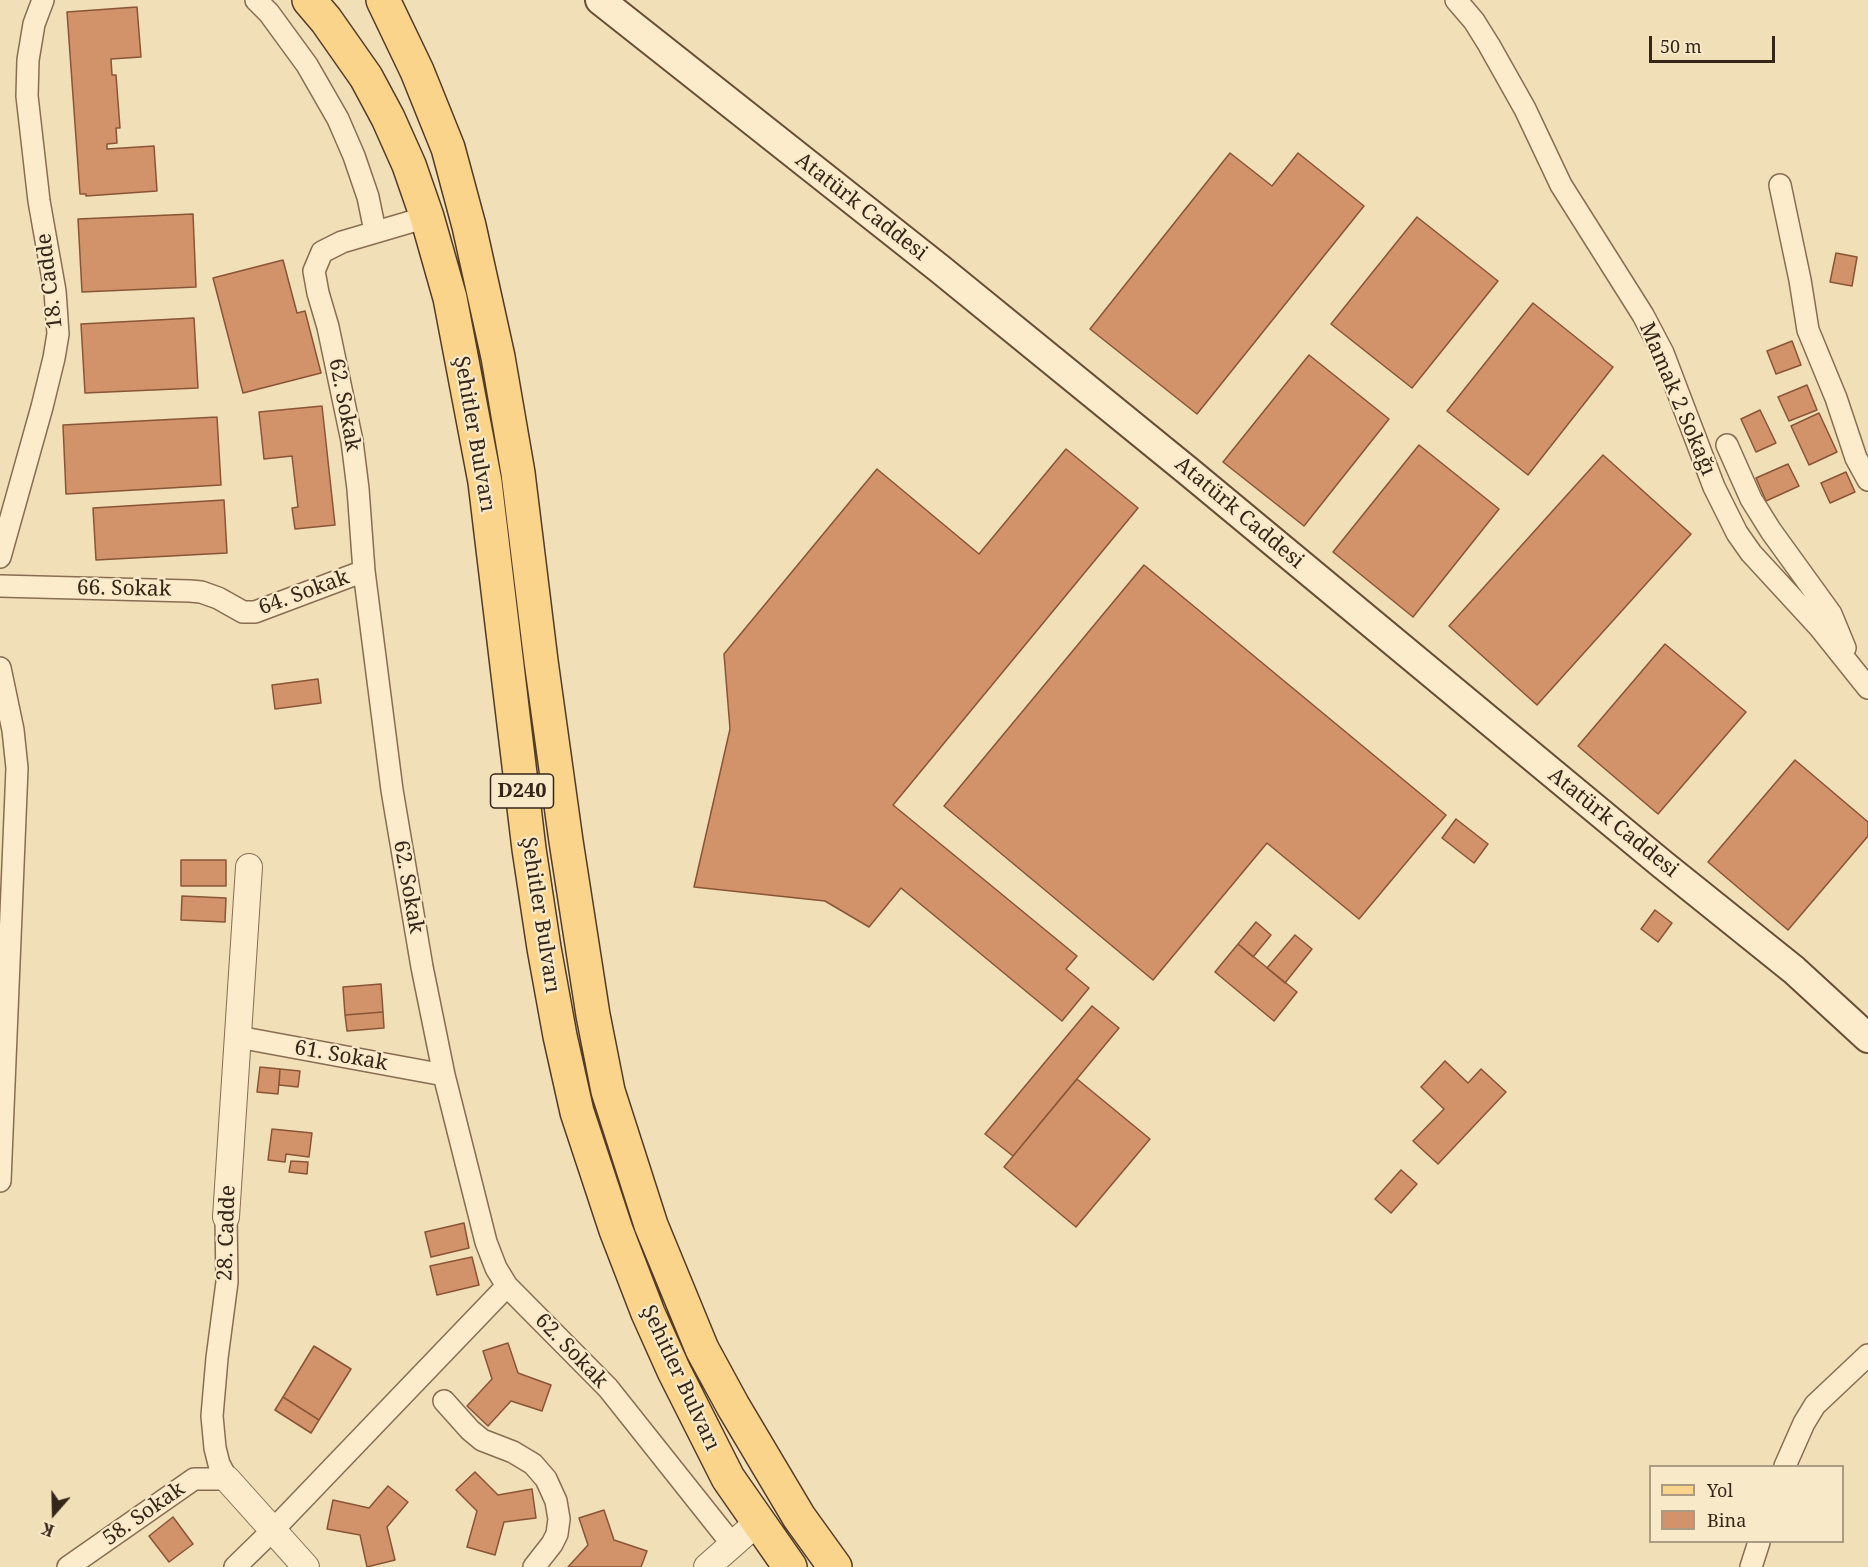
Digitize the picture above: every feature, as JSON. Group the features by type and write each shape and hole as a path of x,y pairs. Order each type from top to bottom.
{"main road":[{"name":"Şehitler Bulvarı","path":"309,0 366,77 388,118 409,165 427,217 450,298 484,482 541,926 560,1036 578,1112 616,1230 648,1313 674,1371 728,1478 790,1567"},
{"name":"Şehitler Bulvarı","path":"384,0 417,71 448,148 469,226 498,357 518,473 566,840 593,1015 608,1091 651,1225 702,1349 799,1517 835,1567"},
{"name":"Atatürk Caddesi","path":"600,0 931,262 1179,464 1662,864 1794,970 1868,1038"}],"street":[{"name":"18. Cadde","path":"0,557 42,407 58,334 55,291 39,201 27,96 28,60 34,24 43,0"},
{"path":"256,0 269,13 307,65 338,119 368,197 375,231"},
{"name":"Mamak 2 Sokağı","path":"1456,0 1474,21 1489,45 1525,109 1561,185 1663,353 1714,487 1737,533 1751,554 1794,597 1868,688"},
{"path":"1780,185 1800,279 1808,330 1836,398 1856,458 1868,480"},
{"name":"62. Sokak","path":"427,217 342,242 322,252 314,271 352,441 364,571 392,790 422,967 444,1075 486,1242 496,1268 507,1286 608,1388 732,1544"},
{"path":"1727,445 1751,498 1771,531 1832,615 1850,664"},
{"name":"64. Sokak","path":"243,612 255,612 269,608 364,571"},
{"name":"66. Sokak","path":"0,586 201,592 218,598 243,612"},
{"path":"0,668 13,730 17,768 0,1181"},
{"name":"28. Cadde","path":"249,867 226,1216 226,1282 212,1416 215,1448 219,1464 227,1479 306,1567"},
{"name":"61. Sokak","path":"238,1037 444,1075"},
{"path":"235,1567 507,1286"},
{"path":"1786,1465 1804,1423 1815,1405 1868,1355"},
{"path":"444,1401 482,1440 513,1452 532,1464 546,1479 556,1501 559,1519 557,1534 534,1567"},
{"name":"58. Sokak","path":"68,1567 194,1479 227,1479"},
{"path":"707,1567 758,1522"},
{"path":"1751,1567 1759,1543"}],"building":[{"path":"137,7 141,57 111,59 112,75 116,75 120,128 116,128 117,143 107,144 107,149 154,146 157,191 86,196 86,194 80,194 67,12"},
{"path":"1230,153 1272,186 1298,153 1364,206 1197,414 1090,329"},
{"path":"193,214 196,287 82,292 78,219"},
{"path":"1417,217 1498,281 1412,388 1331,324"},
{"path":"1836,253 1857,257 1852,286 1830,282"},
{"path":"283,260 297,313 305,311 321,373 243,393 213,278"},
{"path":"1533,303 1613,367 1528,475 1447,411"},
{"path":"194,318 198,388 85,393 81,324"},
{"path":"1792,341 1801,365 1776,374 1767,351"},
{"path":"1309,355 1389,419 1304,526 1223,462"},
{"path":"1807,385 1817,410 1789,421 1778,397"},
{"path":"322,406 335,525 295,529 292,508 298,507 292,456 264,459 259,412"},
{"path":"1760,410 1776,443 1756,452 1741,419"},
{"path":"1819,413 1837,452 1809,465 1791,426"},
{"path":"217,417 221,485 66,494 63,425"},
{"path":"1419,445 1499,509 1413,617 1333,552"},
{"path":"1066,449 1138,508 893,805 1077,956 1066,969 1089,988 1062,1021 901,888 869,927 825,901 694,887 730,729 724,654 877,469 979,554"},
{"path":"1603,455 1691,534 1537,705 1449,626"},
{"path":"1788,464 1799,486 1766,501 1756,478"},
{"path":"1846,472 1855,492 1830,503 1821,483"},
{"path":"224,500 227,553 96,560 93,508"},
{"path":"1144,565 1446,815 1359,919 1267,843 1153,980 944,806"},
{"path":"1665,644 1746,712 1658,814 1578,746"},
{"path":"318,679 321,703 275,709 272,685"},
{"path":"1795,760 1868,822 1868,836 1788,930 1708,862"},
{"path":"1456,819 1488,844 1474,863 1442,838"},
{"path":"181,860 226,860 226,886 181,886"},
{"path":"182,896 226,898 225,922 181,920"},
{"path":"1655,910 1672,923 1658,942 1641,929"},
{"path":"1256,922 1271,935 1253,957 1238,944"},
{"path":"1295,935 1312,949 1285,983 1267,968"},
{"path":"1238,944 1297,992 1274,1021 1215,972"},
{"path":"381,984 383,1012 345,1015 343,987"},
{"path":"1092,1006 1119,1028 1013,1156 985,1134"},
{"path":"383,1012 384,1028 347,1031 345,1015"},
{"path":"1445,1061 1468,1083 1481,1069 1506,1092 1438,1164 1413,1141 1444,1109 1421,1087"},
{"path":"260,1067 280,1069 278,1094 257,1092"},
{"path":"280,1069 300,1071 298,1087 279,1085"},
{"path":"1077,1079 1150,1139 1076,1227 1004,1167"},
{"path":"272,1129 312,1133 309,1157 286,1154 285,1162 268,1160"},
{"path":"291,1161 308,1162 307,1174 289,1172"},
{"path":"1401,1170 1417,1184 1391,1213 1375,1199"},
{"path":"464,1223 469,1248 431,1257 425,1232"},
{"path":"472,1257 479,1285 437,1295 430,1266"},
{"path":"508,1343 518,1373 551,1385 542,1411 511,1401 488,1426 467,1406 492,1379 483,1351"},
{"path":"314,1346 351,1369 319,1420 283,1397"},
{"path":"283,1397 319,1420 311,1433 275,1410"},
{"path":"475,1472 498,1495 532,1489 536,1518 504,1522 495,1555 467,1547 477,1511 456,1490"},
{"path":"388,1486 408,1502 387,1527 395,1560 367,1567 360,1535 327,1529 333,1500 369,1508"},
{"path":"604,1510 614,1540 647,1551 641,1567 568,1567 588,1545 579,1518"},
{"path":"173,1517 193,1544 169,1562 149,1536"}]}
